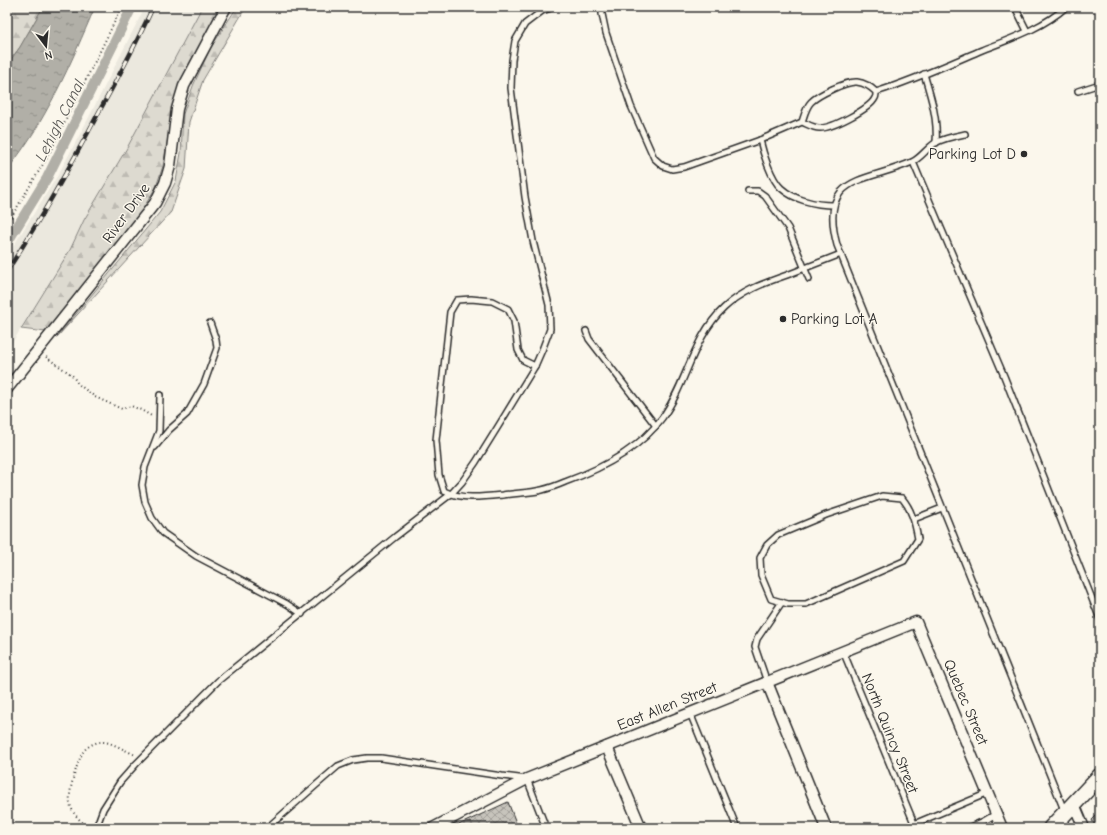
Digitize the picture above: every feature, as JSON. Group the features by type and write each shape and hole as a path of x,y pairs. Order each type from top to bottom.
{"main road":[{"path":"1051,828 1100,776"}],"street":[{"name":"River Drive","path":"7,389 36,350 158,198 165,183 170,166 178,104 184,86 226,7"},
{"name":"East Allen Street","path":"433,828 527,779 916,622"},
{"name":"Quebec Street","path":"916,622 1002,828"},
{"path":"767,682 826,828"},
{"path":"607,747 641,828"},
{"path":"1069,808 1084,828"}],"lane":[{"path":"96,828 103,809 120,782 218,681 302,614 394,537 451,494 462,482 480,456 535,366 550,328 549,305 533,241 525,197 511,88 512,60 515,41 525,24 542,11 554,7"},
{"path":"602,7 606,33 631,106 654,158 663,166 672,169 684,167 760,140 802,122 820,128 838,123 856,115 871,104 876,98 876,92"},
{"path":"1015,7 1027,31"},
{"path":"876,92 924,74 1027,31 1052,19 1066,7"},
{"path":"924,74 934,108 937,133 936,143"},
{"path":"802,122 810,102 841,86 855,82 863,84 876,92"},
{"path":"1078,91 1100,84"},
{"path":"965,134 936,143 913,162 857,180 846,188 833,205 833,232 942,508 1069,808"},
{"path":"760,140 771,172 780,188 800,199 813,203 833,205"},
{"path":"913,162 1004,376 1100,619"},
{"path":"748,191 758,191 765,196 788,228 809,279"},
{"path":"535,366 523,360 518,350 514,321 508,310 492,301 471,299 457,300 450,312 436,440 440,475 444,491 451,494 479,498 542,490 589,473 612,461 636,445 656,426 671,403 701,338 717,316 731,302 748,290 841,254"},
{"path":"153,449 169,430 187,414 204,384 217,348 210,323"},
{"path":"586,331 589,339 656,426"},
{"path":"160,395 159,431 145,467 142,484 145,502 152,518 164,533 196,556 287,604 302,614"},
{"path":"882,496 902,498 910,507 914,519 918,539 904,561 806,604 788,604 771,599 761,575 760,558 767,544 778,535 826,515 882,496"},
{"path":"914,519 942,508"},
{"path":"767,682 755,647 757,639 782,602"},
{"name":"North Quincy Street","path":"844,651 915,826"},
{"path":"690,713 737,828"},
{"path":"266,828 338,766 353,760 367,758 380,758 527,779 546,828"},
{"path":"915,826 988,793"},
{"path":"968,828 996,814"}],"path":[{"path":"7,224 48,156 122,7"},
{"path":"36,350 72,375 78,384 95,397 122,409 131,406 159,420"},
{"path":"90,828 80,821 70,804 70,792 83,752 90,746 101,742 108,743 142,758"}],"shaded area":[{"path":"145,7 202,7 127,148 84,220 70,250 7,351 7,256 58,175"}],"green space":[{"path":"7,7 43,7 20,47 7,65"},
{"path":"202,7 220,7 182,80 173,109 163,166 156,187 141,212 46,332 21,329 70,250 84,220 127,148"},
{"path":"237,7 246,7 203,80 189,122 186,169 171,212 57,337 160,212 176,181 181,153 183,114 193,86 210,49"}],"water":[{"path":"43,7 95,7 57,92 34,132 7,170 7,65 20,47"}],"building":[{"path":"508,802 518,828 452,828"},
{"path":"1100,812 1100,828 1096,828 1092,820"}],"waterway":[{"name":"Lehigh Canal","path":"7,243 47,178 132,7"}],"railway":[{"path":"7,271 32,232 67,171 128,59 153,7"}],"place":[{"name":"Parking Lot D","path":"1024,154"},
{"name":"Parking Lot A","path":"783,319"}]}
